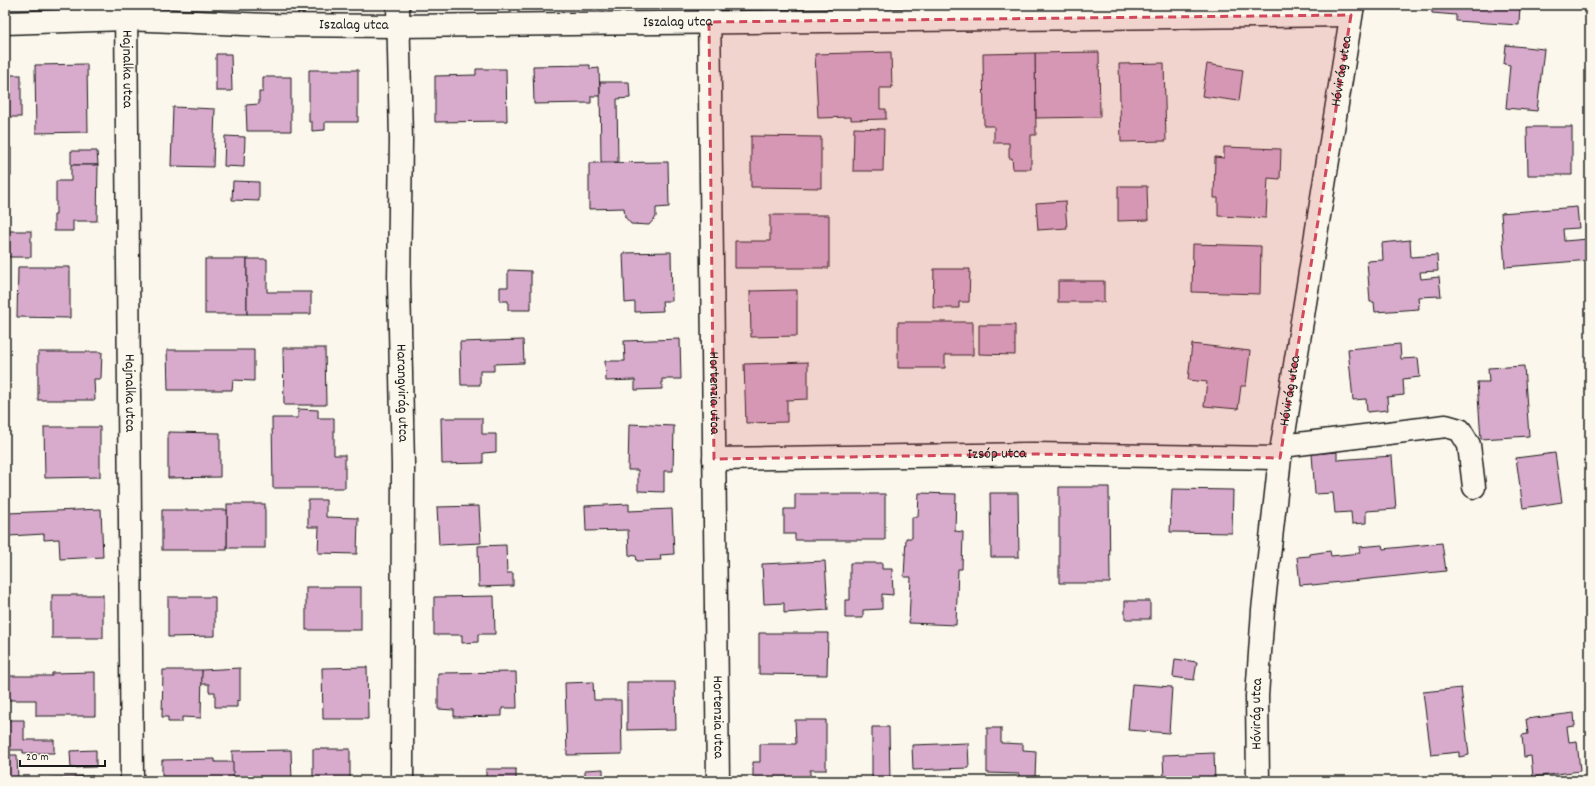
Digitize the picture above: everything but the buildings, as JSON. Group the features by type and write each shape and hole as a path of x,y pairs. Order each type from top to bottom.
{"street":[{"name":"Iszalag utca","path":"5,23 126,12 268,25 398,16 1352,10"},
{"name":"Hóvirág utca","path":"1258,781 1257,696 1263,610 1281,452 1352,10"},
{"name":"Hajnalka utca","path":"126,12 132,781"},
{"name":"Hortenzia utca","path":"709,14 718,781"},
{"name":"Harangvirág utca","path":"398,16 401,140 399,282 403,465 402,781"},
{"name":"Izsóp utca","path":"714,459 1281,452 1446,426 1460,430 1469,445 1474,487"}],"highlighted area":[{"path":"1351,15 1280,458 1034,454 714,459 709,22"}]}
